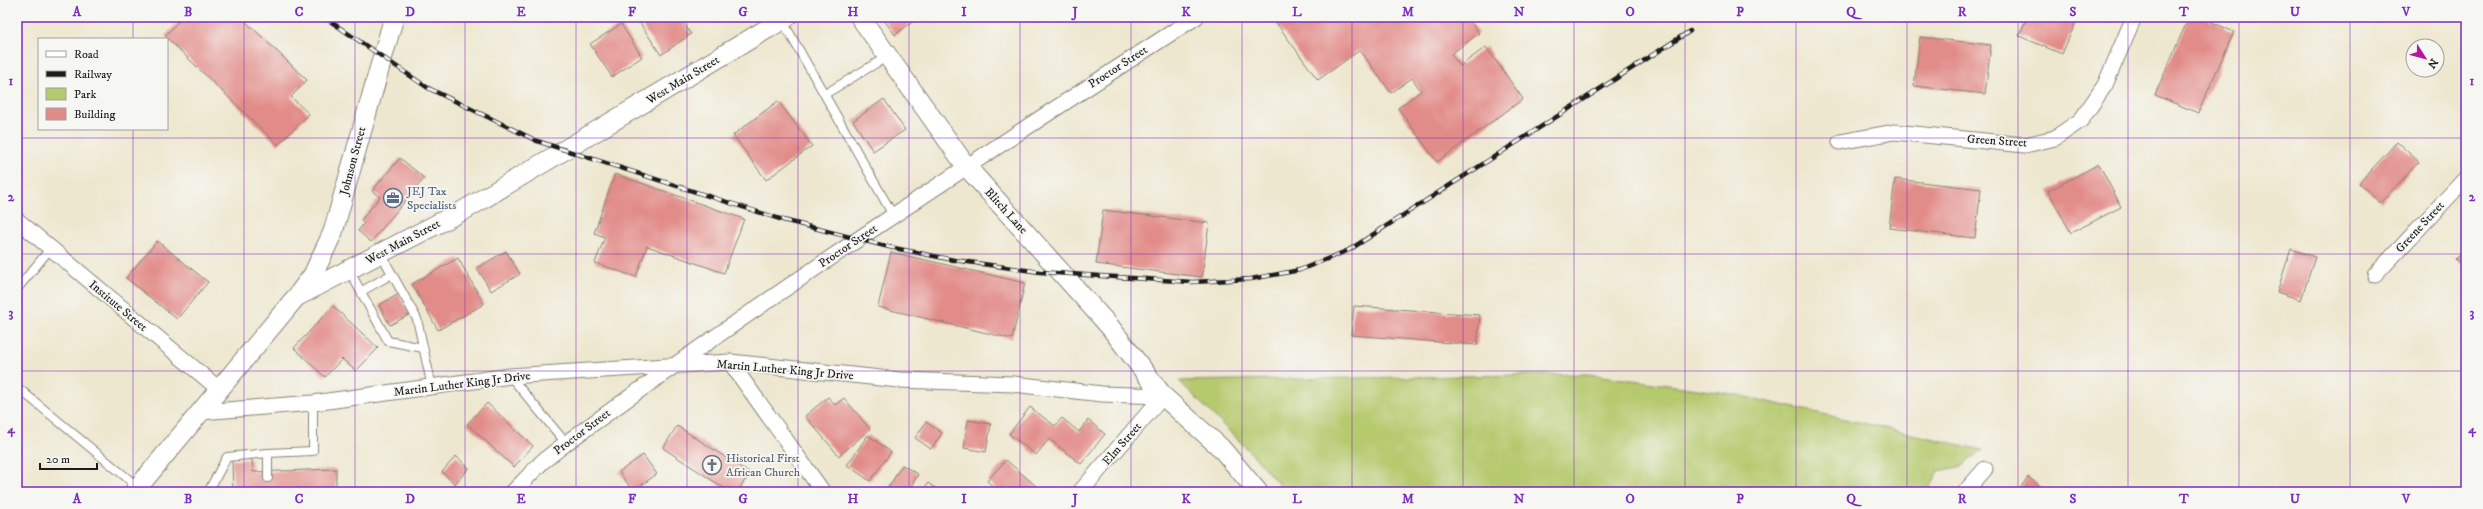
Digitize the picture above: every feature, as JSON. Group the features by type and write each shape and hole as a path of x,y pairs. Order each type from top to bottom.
{"street":[{"name":"Johnson Street","path":"296,297 314,275 333,232 394,17"},
{"name":"Blitch Lane","path":"860,17 966,166 1110,327 1163,396"},
{"name":"Proctor Street","path":"513,492 542,462 673,365 966,166 1196,17"},
{"name":"Green Street","path":"1840,142 1894,132 2025,145 2055,138 2081,120 2105,85 2134,17"},
{"name":"West Main Street","path":"136,490 296,297 466,209 785,18"},
{"name":"Greene Street","path":"2375,275 2466,178"},
{"name":"Institute Street","path":"17,220 220,390"},
{"name":"Martin Luther King Jr Drive","path":"201,412 313,402 510,376 730,362 899,380 1013,384 1102,394 1163,396"},
{"path":"730,362 823,492"},
{"name":"Elm Street","path":"1080,492 1163,396"},
{"path":"1163,396 1221,448 1258,492"},
{"path":"1965,492 1986,469"}],"lane":[{"path":"785,18 824,94 893,215"},
{"path":"824,94 888,56"},
{"path":"17,290 50,249"},
{"path":"381,254 417,319 432,387"},
{"path":"350,270 388,340 424,348"},
{"path":"362,291 392,274"},
{"path":"510,376 566,443"},
{"path":"17,388 136,490"},
{"path":"208,492 227,457 313,451 313,402"},
{"path":"268,453 268,478"}],"green space":[{"path":"1588,374 1733,394 1983,450 1959,467 1938,471 1926,492 1285,492 1255,457 1179,381"}],"building":[{"path":"182,17 241,17 307,80 291,97 309,114 278,145 165,36"},
{"path":"636,17 679,17 691,34 661,55"},
{"path":"882,17 919,17 895,35"},
{"path":"1272,17 1467,17 1479,33 1451,54 1460,66 1486,47 1523,99 1437,162 1398,108 1421,91 1412,78 1391,93 1360,50 1318,80"},
{"path":"2027,17 2078,17 2062,54 2019,36"},
{"path":"2189,17 2201,17 2234,32 2198,113 2155,95"},
{"path":"621,24 642,57 612,77 590,44"},
{"path":"1920,37 1991,45 1985,94 1914,86"},
{"path":"884,99 905,130 873,151 853,121"},
{"path":"778,101 812,146 766,180 733,135"},
{"path":"2397,142 2419,162 2380,203 2359,183"},
{"path":"400,158 424,178 371,242 358,231 364,223 361,220 380,197 372,191"},
{"path":"2099,164 2121,207 2071,233 2048,191"},
{"path":"615,174 744,219 724,273 647,246 636,277 595,263 605,237 594,233"},
{"path":"1895,179 1981,189 1975,238 1889,228"},
{"path":"1103,210 1209,223 1202,277 1096,264"},
{"path":"157,241 208,282 177,319 126,278"},
{"path":"2291,249 2315,257 2301,300 2277,292"},
{"path":"2466,249 2466,269 2456,259"},
{"path":"506,251 520,274 491,291 477,268"},
{"path":"891,252 1025,283 1012,339 878,307"},
{"path":"458,258 484,304 438,330 412,284"},
{"path":"399,294 409,315 390,325 379,305"},
{"path":"333,306 378,348 356,371 342,359 325,377 294,348"},
{"path":"1354,306 1480,315 1477,345 1351,335"},
{"path":"828,397 835,405 844,398 870,429 839,456 805,416"},
{"path":"487,403 533,446 514,467 467,424"},
{"path":"1030,407 1055,426 1062,418 1079,432 1088,420 1105,434 1081,464 1049,439 1036,455 1009,434"},
{"path":"968,420 991,424 986,452 964,448"},
{"path":"926,422 942,433 931,449 915,438"},
{"path":"677,426 750,473 737,492 730,492 663,448"},
{"path":"868,435 891,452 870,481 847,465"},
{"path":"643,455 657,474 633,491 619,472"},
{"path":"456,456 469,468 455,484 442,472"},
{"path":"252,459 253,472 336,469 336,492 298,492 298,488 233,492 232,460"},
{"path":"1006,460 1043,492 999,492 987,481"},
{"path":"902,465 918,474 908,492 886,492"},
{"path":"2028,477 2048,492 2017,492"},
{"path":"928,483 941,492 922,492"}],"railway":[{"path":"324,17 428,88 537,141 783,220 889,247 954,260 1040,272 1192,282 1251,279 1300,270 1349,250 1690,31"}],"place":[{"name":"JEJ Tax Specialists","path":"393,198"},
{"name":"Historical First African Church","path":"712,465"}]}
